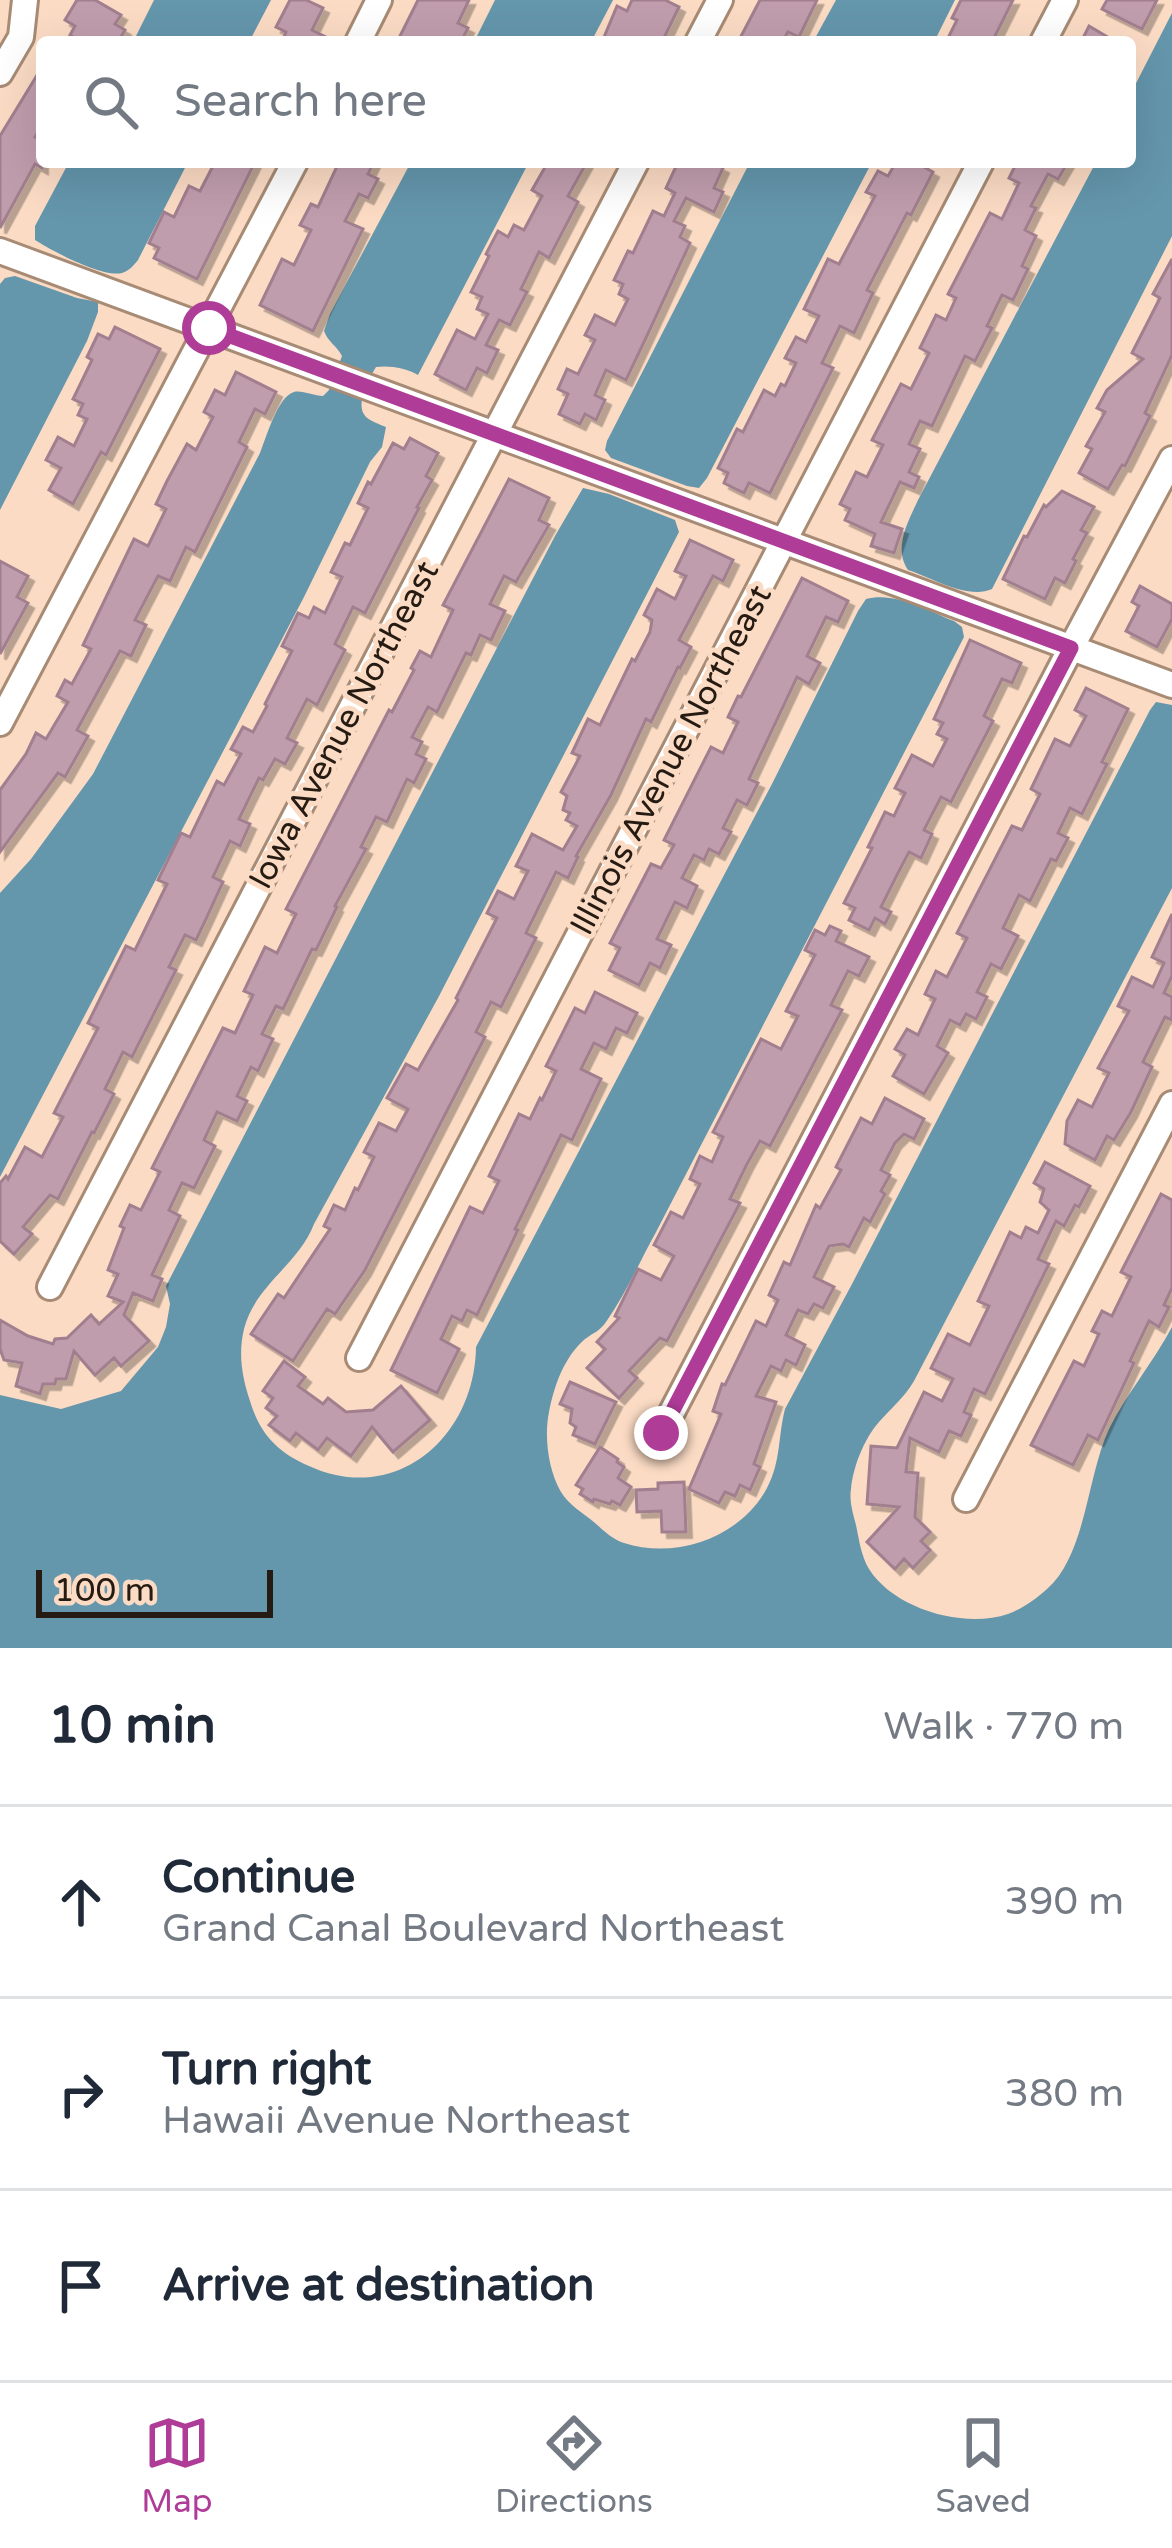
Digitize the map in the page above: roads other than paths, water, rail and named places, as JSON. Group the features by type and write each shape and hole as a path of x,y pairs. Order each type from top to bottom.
{"street":[{"path":"0,73 21,37 25,0"},
{"path":"361,36 380,0"},
{"path":"701,36 720,0"},
{"path":"1046,36 1065,0"},
{"path":"0,723 293,168"},
{"name":"Iowa Avenue Northeast","path":"50,1287 633,168"},
{"name":"Illinois Avenue Northeast","path":"359,1358 978,168"},
{"path":"0,250 1172,685"},
{"path":"661,1433 1172,460"},
{"path":"966,1499 1172,1104"}],"water":[{"path":"154,0 271,0 252,36 136,36"},
{"path":"495,0 613,0 594,36 477,36"},
{"path":"836,0 955,0 937,36 816,36"},
{"path":"1172,13 1172,236 992,589 961,590 908,570 902,544 914,508 1093,168 1136,168 1136,83"},
{"path":"66,168 185,168 138,260 125,272 91,268 65,257 35,240 35,226"},
{"path":"408,168 526,168 418,375 381,366 370,378 363,412 386,427 382,447 370,462 0,1177 0,893 93,774 283,401 294,392 323,396 329,390 342,356 324,331"},
{"path":"747,168 869,168 699,488 611,458 605,450"},
{"path":"15,276 98,302 98,312 0,510 0,284"},
{"path":"583,488 675,520 679,532 438,998 307,1238 250,1313 242,1338 242,1365 259,1423 288,1455 341,1476 372,1477 400,1470 446,1435 472,1380 476,1347 858,611 866,599 900,600 954,621 962,627 964,637 626,1290 604,1325 578,1346 561,1372 548,1421 550,1463 561,1492 572,1505 616,1539 644,1548 706,1540 741,1520 756,1505 775,1468 785,1409 1150,710 1156,702 1172,705 1172,888 914,1381 864,1445 851,1498 866,1564 895,1595 951,1617 990,1618 1018,1609 1047,1589 1070,1556 1109,1429 1172,1327 1172,1648 0,1648 0,1395 61,1409 121,1391 158,1347 170,1304 166,1286"}]}
